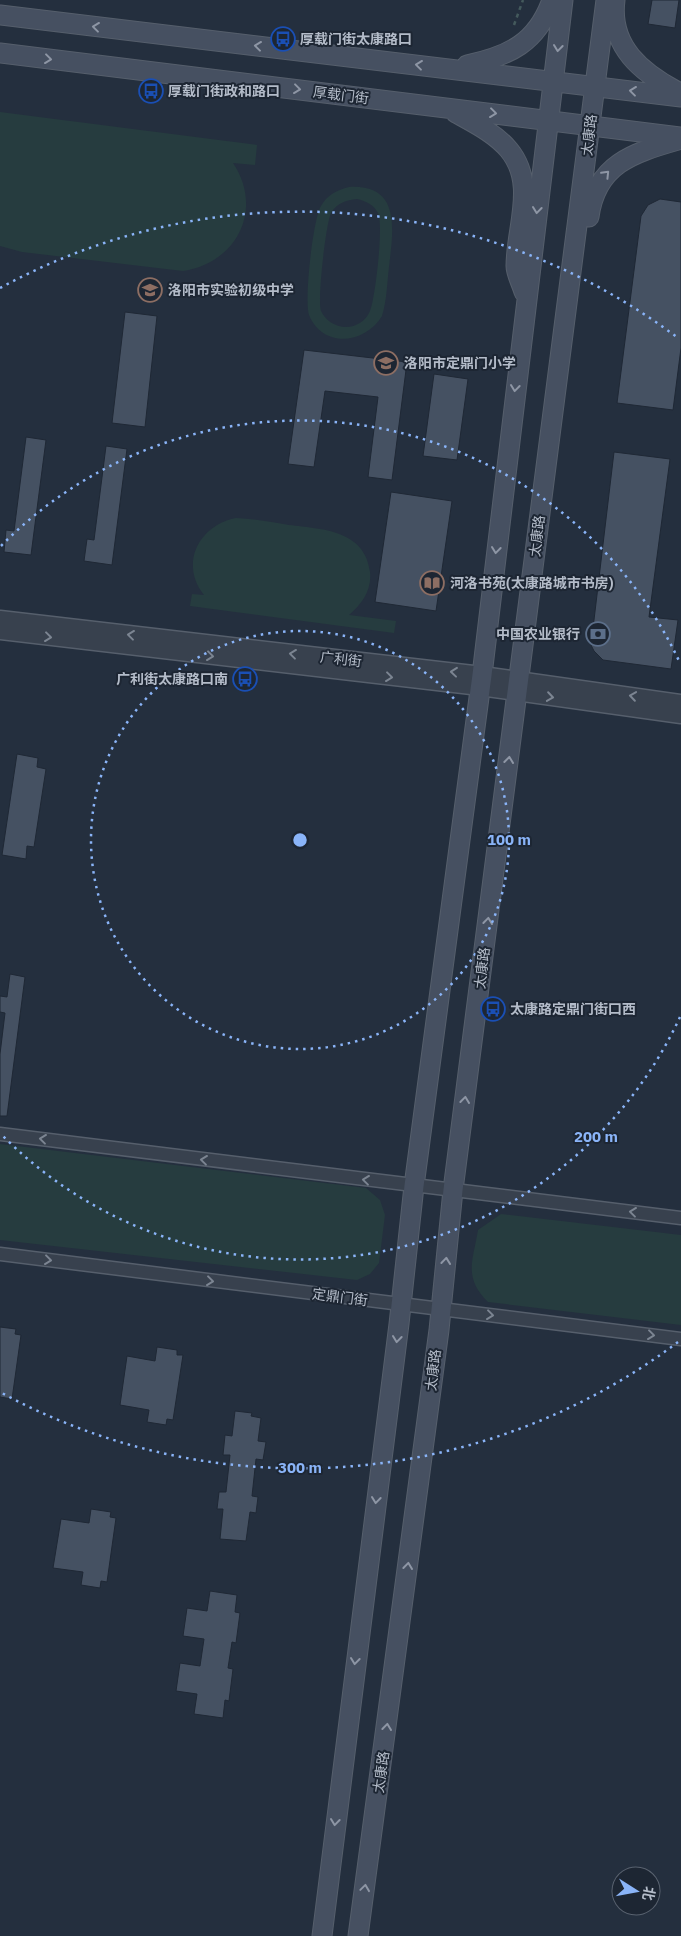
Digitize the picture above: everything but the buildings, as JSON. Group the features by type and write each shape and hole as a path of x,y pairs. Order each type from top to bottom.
{"main road":[{"path":"453,68 488,61 520,47 535,32 547,14 552,0"},
{"path":"322,1936 414,1186 481,681 547,120 554,80 563,0"},
{"name":"太康路","path":"358,1936 441,1310 453,1190 606,0"},
{"path":"615,0 615,22 622,43 633,61 644,71 681,95"},
{"path":"0,16 681,95"},
{"name":"厚载门街","path":"0,53 681,138"},
{"path":"446,108 490,134 509,150 522,171 524,197 516,268 526,298"},
{"path":"567,301 581,276 590,206 600,181 616,164 647,149 681,138"}],"street":[{"name":"广利街","path":"0,619 481,681 681,715"},
{"name":"广利街","path":"0,631 481,681"},
{"name":"广利街","path":"518,687 681,703"},
{"path":"0,1134 681,1218"},
{"name":"定鼎门街","path":"0,1254 681,1339"}],"path":[{"path":"514,24 523,0"}],"green space":[{"path":"0,112 257,145 255,165 233,163 242,181 246,198 245,215 240,231 231,245 218,257 202,266 183,271 22,252 0,246"},
{"path":"349,187 366,188 378,193 386,202 390,212 392,239 387,292 382,316 375,325 365,332 355,337 344,339 334,338 315,326 309,315 308,277 312,242 321,206 333,193","holes":["360,200 374,208 380,220 374,293 370,311 366,318 353,326 342,327 331,322 321,311 320,293 325,246 329,220 333,210 339,204 346,201"]},
{"path":"236,518 315,528 340,534 351,540 360,548 366,558 370,579 368,591 349,615 396,621 394,633 190,606 192,594 204,595 193,571 193,559 197,548 203,537 212,529 223,522"},
{"path":"0,1144 366,1188 380,1200 385,1215 379,1263 370,1274 357,1280 0,1240"},
{"path":"501,1214 681,1235 681,1325 488,1302 475,1285 472,1260 478,1230"}],"place":[{"name":"厚载门街太康路口","path":"283,39"},
{"name":"厚载门街政和路口","path":"151,91"},
{"name":"洛阳市实验初级中学","path":"150,290"},
{"name":"洛阳市定鼎门小学","path":"386,363"},
{"name":"河洛书苑(太康路城市书房)","path":"432,583"},
{"name":"中国农业银行","path":"598,634"},
{"name":"广利街太康路口南","path":"245,679"},
{"name":"太康路定鼎门街口西","path":"493,1009"}]}
